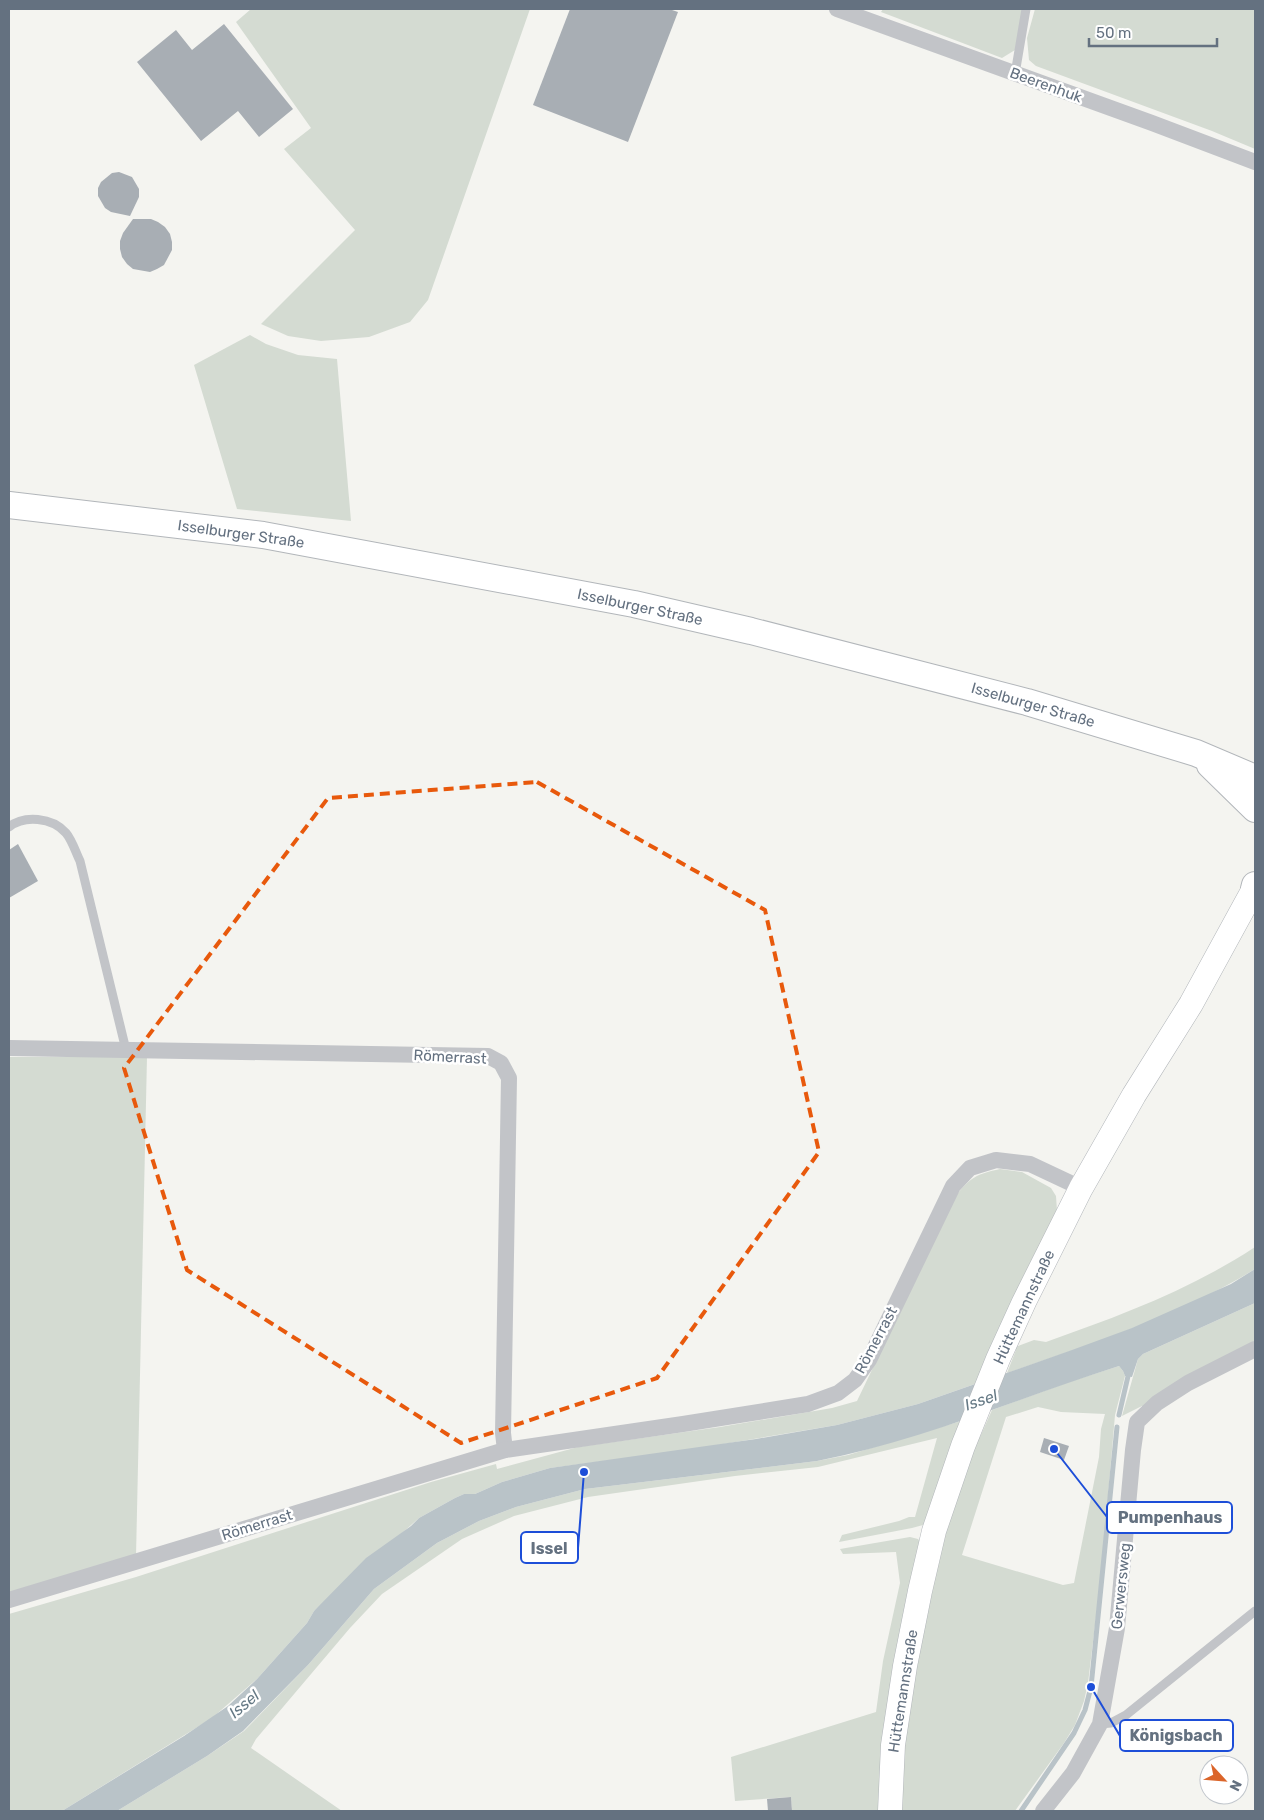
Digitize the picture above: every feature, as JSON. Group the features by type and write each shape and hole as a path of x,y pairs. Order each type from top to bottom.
{"main road":[{"name":"Isselburger Straße","path":"9,505 263,535 634,604 751,631 1027,702 1196,753 1255,778"},
{"path":"1196,753 1255,809"},
{"name":"Hüttemannstraße","path":"890,1811 893,1745 905,1666 934,1531 964,1446 998,1359 1081,1188 1134,1095 1191,1004 1255,887"},
{"name":"Hüttemannstraße","path":"1191,1004 1255,917"}],"street":[{"name":"Beerenhuk","path":"837,9 1255,162"},
{"name":"Römerrast","path":"9,1048 488,1056 501,1063 509,1078 503,1433 505,1450"},
{"name":"Römerrast","path":"9,1600 505,1450 808,1404 838,1393 855,1380 869,1360 953,1186 970,1168 996,1160 1030,1164 1081,1188"},
{"name":"Gerwersweg","path":"1043,1811 1073,1773 1100,1724 1110,1677 1117,1628 1137,1422 1157,1403 1188,1383 1255,1349"}],"lane":[{"path":"1015,74 1026,9"},
{"path":"9,828 14,823 37,819 52,823 66,833 80,861 126,1050"},
{"path":"1100,1724 1111,1723 1126,1715 1255,1610"}],"highlighted area":[{"path":"537,782 765,910 819,1152 657,1378 461,1443 187,1270 124,1068 328,798"}],"shaded area":[{"path":"251,9 530,9 428,300 410,322 369,337 321,341 288,336 261,324 355,230 284,149 311,128 236,22"},
{"path":"883,9 1024,9 1015,50 1002,58 881,12"},
{"path":"1035,9 1255,9 1255,149 1212,131 1036,66 1029,60 1027,38"},
{"path":"250,335 266,344 298,355 337,359 351,521 237,509 194,365"},
{"path":"9,1057 147,1057 136,1557 9,1594"},
{"path":"1000,1169 1022,1172 1051,1188 1056,1196 1057,1211 975,1384 918,1404 837,1425 682,1451 550,1468 502,1482 475,1494 464,1494 419,1518 314,1611 307,1623 257,1679 212,1718 62,1811 9,1811 9,1614 136,1577 431,1482 496,1464 497,1469 578,1447 720,1427 832,1408 857,1401 955,1197 974,1177"},
{"path":"1255,1247 1255,1269 1226,1286 1134,1328 1007,1373 1016,1350 1013,1348 1034,1340 1046,1342 1154,1301 1205,1276"},
{"path":"1255,1303 1255,1343 1143,1409 1142,1406 1122,1416 1138,1359 1143,1354"},
{"path":"1119,1366 1125,1376 1115,1415 1101,1576 1088,1683 1084,1701 1075,1725 1015,1811 899,1811 907,1718 931,1586 951,1515 975,1443 980,1437 992,1410","holes":["1038,1407 1061,1412 1105,1414 1101,1429 1099,1457 1074,1583 1063,1585 962,1555 1006,1417"]},
{"path":"961,1421 929,1518 923,1525 912,1528 839,1542 842,1535 915,1517 937,1438 818,1467 735,1476 588,1497 514,1516 462,1539 382,1594 350,1628 256,1739 251,1748 342,1811 117,1811 244,1731 308,1665 374,1589 437,1543 479,1521 516,1507 585,1489 817,1461 848,1455"},
{"path":"910,1537 918,1539 922,1544 879,1811 792,1811 791,1797 735,1801 731,1757 876,1712 883,1661 900,1583 896,1552 843,1554 840,1549"}],"water":[{"path":"1255,1269 1255,1303 1143,1354 1138,1359 1132,1377 1125,1376 1119,1366 932,1431 817,1461 585,1489 516,1507 479,1521 437,1543 374,1589 308,1665 243,1731 207,1756 117,1811 62,1811 184,1736 228,1706 257,1679 307,1623 314,1611 366,1558 411,1526 419,1518 455,1498 464,1494 475,1494 502,1482 550,1468 756,1439 837,1425 918,1404 1132,1328 1231,1284"}],"building":[{"path":"570,9 669,9 678,12 628,142 533,105"},
{"path":"224,24 293,109 259,137 238,111 201,141 137,62 176,30 192,50"},
{"path":"119,172 132,177 139,189 139,197 130,216 111,212 105,208 98,196 98,188 101,182 112,173"},
{"path":"133,219 151,219 165,227 170,234 172,250 164,265 150,272 133,269 122,257 120,241"},
{"path":"18,844 38,881 9,898 9,850"},
{"path":"1044,1438 1069,1446 1064,1460 1040,1452"},
{"path":"791,1797 792,1811 768,1811 767,1799"}],"waterway":[{"path":"1119,1415 1129,1372"},
{"path":"1021,1811 1074,1733 1085,1710 1091,1687 1117,1427"}],"place":[{"name":"Pumpenhaus","path":"1054,1449"},
{"name":"Issel","path":"584,1472"},
{"name":"Königsbach","path":"1091,1687"}]}
